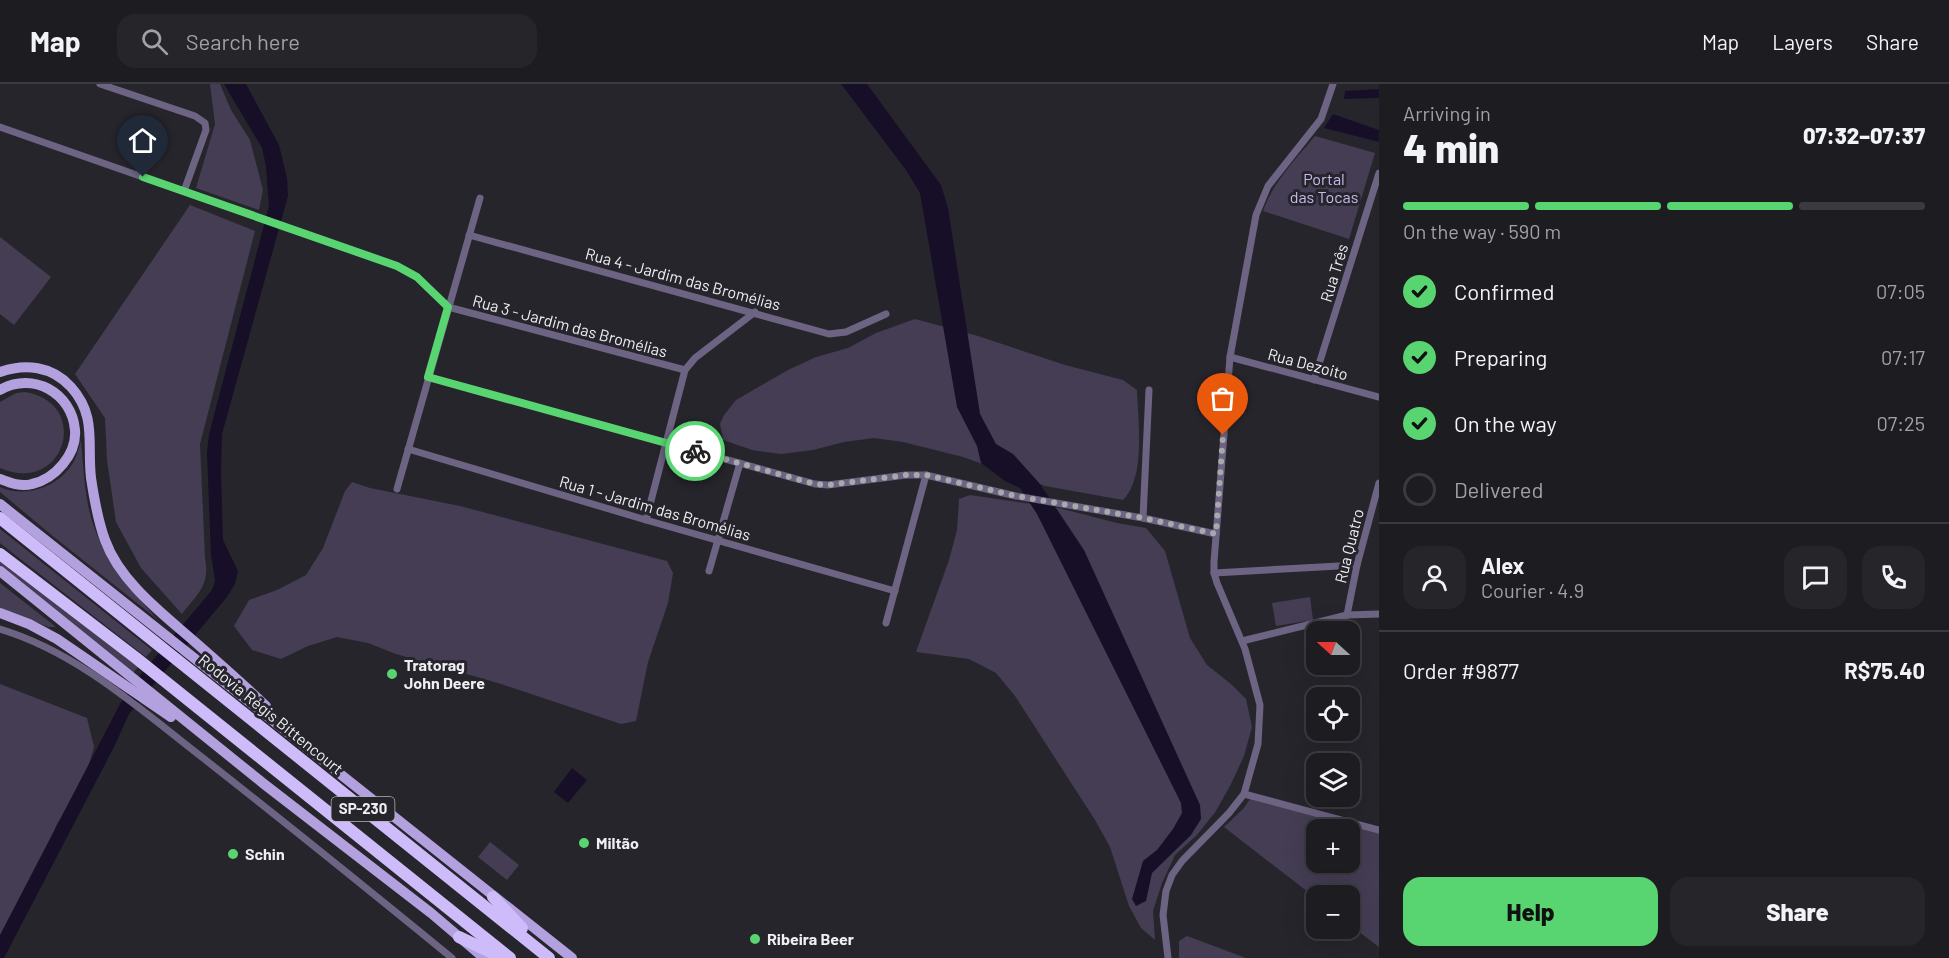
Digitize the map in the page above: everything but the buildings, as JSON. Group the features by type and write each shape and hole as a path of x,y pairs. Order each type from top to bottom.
{"highway":[{"name":"Rodovia Régis Bittencourt","path":"0,518 181,655 549,958"},
{"name":"SP-230","path":"0,554 136,658 510,958"},
{"path":"493,897 549,958"},
{"path":"459,938 502,958"}],"main road":[{"path":"0,372 18,366 35,368 53,373 69,385 81,400 88,418 91,476 105,542 128,578 148,601 326,762"},
{"path":"0,390 14,383 25,382 36,383 51,390 63,401 72,415 75,432 73,446 65,461 59,470 50,476 32,484 17,485 0,480"},
{"path":"0,504 153,633"},
{"path":"0,571 118,680"},
{"path":"0,613 45,632 118,680 264,784 431,913 484,958"},
{"path":"181,655 326,762 572,958"}],"street":[{"path":"100,84 200,118 205,123 206,130 184,191"},
{"path":"1168,958 1163,915 1166,891 1172,875 1182,861 1229,813 1244,794 1255,756 1261,715 1242,641 1214,573 1230,357 1256,215 1268,186 1321,119 1333,84"},
{"path":"0,127 404,270 422,281 448,307"},
{"name":"Rua Três","path":"1314,380 1379,173"},
{"path":"397,489 480,198"},
{"name":"Rua 4 - Jardim das Bromélias","path":"469,235 755,312 824,333 835,334 852,330 886,314"},
{"name":"Rua 3 - Jardim das Bromélias","path":"448,307 685,370"},
{"path":"646,520 685,370 695,358 755,312"},
{"name":"Rua Dezoito","path":"1230,357 1379,397"},
{"path":"428,377 800,480 828,485 906,475 926,475 1016,496 1143,518 1216,534"},
{"path":"1143,518 1149,390"},
{"name":"Rua 1 - Jardim das Bromélias","path":"408,449 717,541 895,591"},
{"path":"709,571 740,463"},
{"path":"886,623 926,475"},
{"name":"Rua Quatro","path":"1347,615 1357,565 1379,483"},
{"path":"1214,573 1357,565"},
{"path":"1242,641 1347,615 1379,614"},
{"path":"0,629 45,645 118,680"},
{"path":"146,700 290,827 452,958"},
{"path":"1244,794 1379,830"}],"green space":[{"path":"210,84 220,84 231,110 250,140 263,190 259,210 196,188 215,124"},
{"name":"Portal das Tocas","path":"1315,136 1375,153 1349,239 1263,211 1279,181"},
{"path":"190,205 255,231 200,444 206,576 198,594 182,614 141,568 116,522 107,460 105,418 75,374"},
{"path":"0,237 51,277 14,325 0,314"},
{"path":"915,319 978,336 1065,365 1123,380 1137,390 1138,463 1130,490 1123,500 1045,486 963,457 903,442 874,438 781,454 752,450 723,440 720,424 736,400 788,370 816,357 848,348 876,333"},
{"path":"25,392 46,400 58,412 64,428 62,445 54,459 41,469 22,473 0,468 0,402 16,393"},
{"path":"81,440 88,505 98,537 124,580 157,619 0,492 0,487 32,491 53,483 69,468 76,457"},
{"path":"352,482 370,488 460,506 667,561 673,573 668,603 648,662 636,721 621,724 498,683 396,654 368,643 337,637 308,646 281,659 252,650 234,626 249,600 277,590 306,575 323,548 345,491"},
{"path":"970,495 1059,508 1146,528 1165,551 1190,638 1207,665 1246,699 1252,727 1244,756 1216,811 1197,835 1175,855 1162,883 1153,911 1155,940 1141,928 1129,906 1110,847 1095,820 1015,696 996,673 969,659 916,652 949,560 957,530 959,499"},
{"path":"0,529 152,650 146,657 0,543"},
{"path":"0,558 138,667 133,673 0,567"},
{"path":"0,583 56,627 48,627 0,608"},
{"path":"1310,597 1313,620 1276,626 1272,603"},
{"path":"0,684 87,718 94,747 86,775 56,826 45,855 0,936"},
{"path":"1250,799 1328,819 1306,819 1306,873 1360,873 1360,827 1379,832 1379,947 1360,933 1360,885 1306,885 1306,890 1224,827"},
{"path":"490,842 519,865 507,880 478,857"},
{"path":"1187,936 1246,958 1179,958 1179,941"}],"shaded area":[{"path":"224,84 246,84 279,145 287,178 288,196 222,434 223,540 238,571 235,584 227,597 129,714 4,958 0,958 0,935 120,704 141,674 212,590 215,581 211,555 207,453 209,434 269,206 266,166 262,148"},
{"path":"841,84 867,84 941,185 948,208 980,414 996,444 1013,454 1040,484 1084,550 1200,805 1201,819 1191,835 1152,873 1146,901 1136,906 1132,899 1143,861 1157,850 1173,829 1182,813 1181,803 1037,514 1020,488 1005,481 981,463 977,446 957,407 920,193 906,170"},
{"path":"1379,89 1379,98 1344,99 1345,91"},
{"path":"1333,114 1379,130 1379,142 1324,128"},
{"path":"572,768 587,780 568,803 554,792"}],"way so far":[{"path":"695,451 815,484 828,485 906,475 926,475 1016,496 1143,518 1216,534 1223,435"}],"place":[{"name":"Tratorag John Deere","path":"392,674"},
{"name":"Miltão","path":"584,843"},
{"name":"Schin","path":"233,854"},
{"name":"Ribeira Beer","path":"755,939"}],"route":[{"path":"143,177 397,266 417,277 448,307 428,377 695,451"}]}
